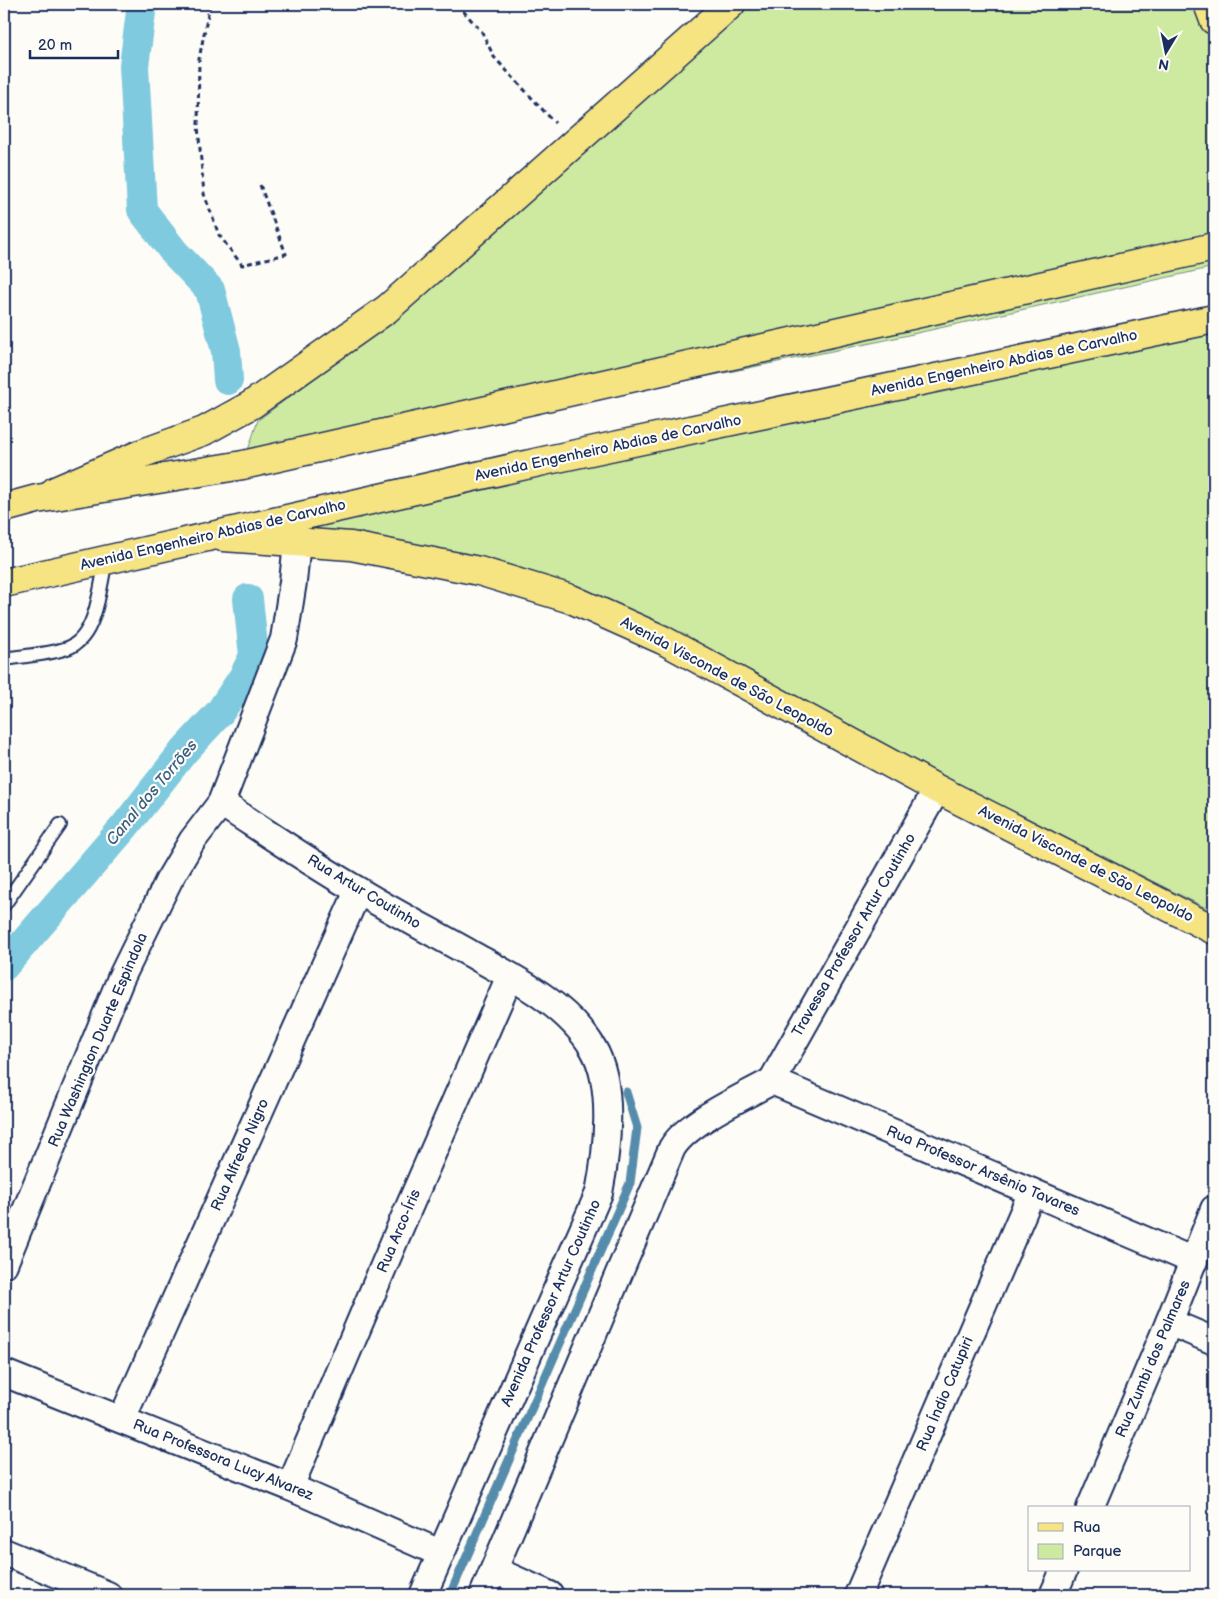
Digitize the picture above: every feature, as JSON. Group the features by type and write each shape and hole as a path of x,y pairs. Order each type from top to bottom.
{"main road":[{"path":"37,499 143,453 204,431 251,405 387,309 731,4"},
{"path":"1208,4 1214,20"},
{"path":"4,508 37,499 243,465 1214,247"},
{"name":"Avenida Engenheiro Abdias de Carvalho","path":"4,583 204,536 558,458 1214,318"},
{"name":"Avenida Visconde de São Leopoldo","path":"204,536 351,546 479,571 571,599 663,640 937,788 1214,930"}],"street":[{"name":"Rua Washington Duarte Espindola","path":"4,1264 121,978 169,880 192,841 222,803 284,639 297,542"},
{"name":"Travessa Professor Artur Coutinho","path":"772,1081 937,788"},
{"name":"Rua Artur Coutinho","path":"222,803 358,891 510,976"},
{"name":"Rua Alfredo Nigro","path":"122,1419 358,891"},
{"name":"Rua Arco-Íris","path":"290,1487 402,1223 510,976"},
{"name":"Avenida Professor Artur Coutinho","path":"423,1595 600,1193 605,1161 608,1129 606,1100 594,1049 572,1020 510,976"},
{"name":"Rua Professor Arsênio Tavares","path":"772,1081 1194,1261"},
{"path":"483,1595 672,1148 676,1141 694,1125 772,1081"},
{"name":"Rua Índio Catupiri","path":"858,1595 1032,1192"},
{"name":"Rua Zumbi dos Palmares","path":"1091,1506 1169,1322 1214,1209"},
{"path":"1169,1322 1214,1341"},
{"name":"Rua Professora Lucy Alvarez","path":"4,1373 290,1487 440,1553"},
{"path":"4,1552 108,1595"},
{"path":"494,1570 550,1595"},
{"path":"1053,1595 1063,1572"}],"lane":[{"path":"4,657 12,658 70,647 83,638 91,626 106,560"},
{"path":"4,905 60,825"}],"path":[{"path":"210,4 200,59 198,126 204,194 219,235 242,265 286,254 260,185"},
{"path":"457,4 482,32 494,57 574,144"}],"green space":[{"path":"745,4 1214,4 1214,267 881,341 301,459 243,465 258,420 390,323"},
{"path":"1214,326 1214,912 664,636 499,588 242,535"}],"waterway":[{"path":"142,4 134,66 142,210 174,252 210,290 226,351 228,380"},
{"name":"Canal dos Torrões","path":"4,966 125,826 184,751 220,712 244,676 254,656 248,599"},
{"path":"450,1595 630,1183 637,1128 626,1092"}]}
